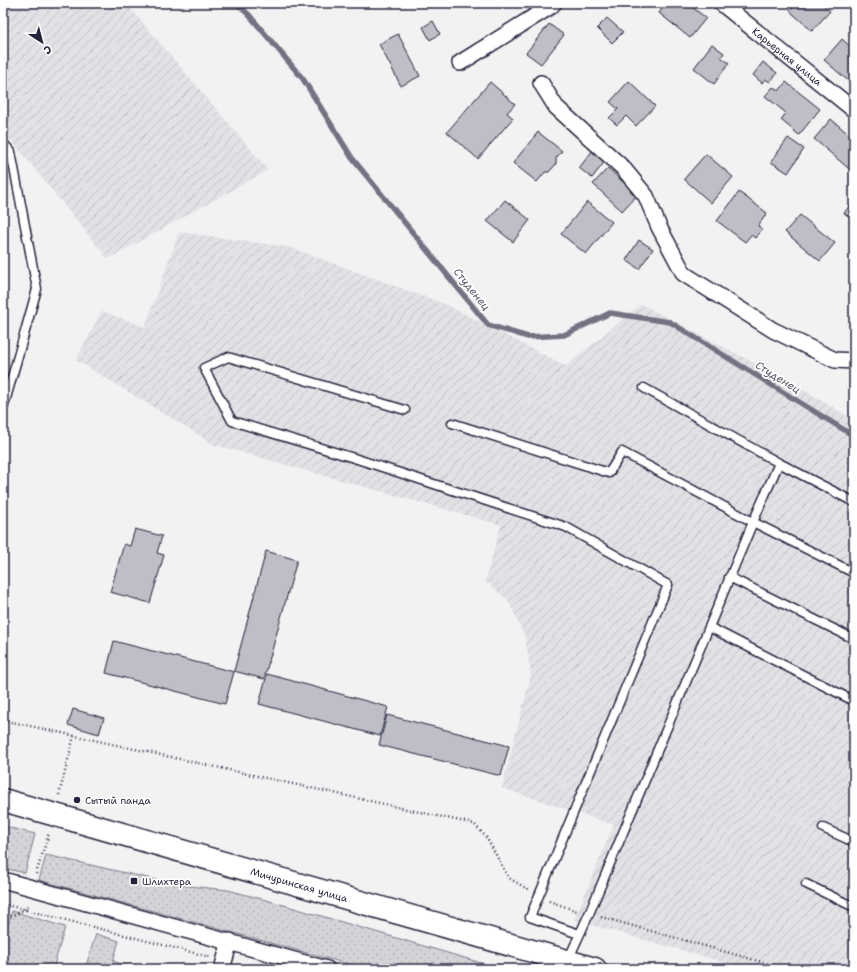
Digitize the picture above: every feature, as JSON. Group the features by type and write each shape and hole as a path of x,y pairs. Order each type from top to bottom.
{"main road":[{"name":"Мичуринская улица","path":"3,800 595,969"}],"street":[{"path":"460,63 554,3"},
{"name":"Карьерная улица","path":"720,3 854,110"},
{"path":"541,83 556,107 623,168 646,196 684,274 773,330 835,360 854,361"},
{"path":"3,880 327,969"},
{"path":"223,965 230,942"}],"lane":[{"path":"3,143 11,152 37,289 4,398 3,409"},
{"path":"405,410 228,357 204,368 232,421 566,527 668,585 530,917 580,934"},
{"path":"644,388 779,464 854,502"},
{"path":"452,423 609,473 622,452 753,522 854,573"},
{"path":"568,961 729,577 779,464"},
{"path":"729,577 854,639"},
{"path":"709,627 854,701"},
{"path":"823,828 854,842"},
{"path":"806,884 854,907"}],"path":[{"path":"3,720 474,824 486,837 509,878 538,896 589,914 787,969"},
{"path":"3,904 223,965 253,969"},
{"path":"3,920 26,910"}],"shaded area":[{"path":"3,3 126,3 268,170 108,259 3,130"},
{"path":"179,232 289,247 447,305 566,366 641,304 787,380 854,420 854,969 748,969 574,920 614,825 502,788 531,675 525,637 508,600 485,581 501,525 215,445 76,360 102,311 145,327"},
{"path":"3,826 35,834 25,873 3,868"},
{"path":"46,855 179,885 228,890 502,969 366,969 39,880"},
{"path":"12,911 65,927 53,969 3,969 3,941"},
{"path":"96,934 119,941 113,961 136,969 85,969"}],"building":[{"path":"667,3 687,3 706,18 690,38 659,13"},
{"path":"797,3 821,3 830,11 812,31 790,11"},
{"path":"607,18 623,32 612,43 597,28"},
{"path":"433,21 440,34 430,40 423,27"},
{"path":"549,24 564,35 541,64 526,53"},
{"path":"398,34 420,76 401,86 379,44"},
{"path":"842,39 854,50 853,85 824,60"},
{"path":"712,44 724,53 721,57 729,63 714,84 694,68"},
{"path":"763,62 777,73 770,82 765,79 762,83 753,75"},
{"path":"629,81 655,106 636,126 626,116 617,125 609,118 618,109 610,102"},
{"path":"490,82 515,104 507,113 513,118 478,159 447,132"},
{"path":"786,82 820,109 799,135 781,120 786,113 765,96 773,87 779,91"},
{"path":"831,119 854,139 854,173 814,139"},
{"path":"538,132 562,151 556,158 556,164 549,172 545,172 537,182 513,163"},
{"path":"788,138 804,149 788,173 771,162"},
{"path":"593,150 606,160 592,178 579,168"},
{"path":"706,154 733,177 711,203 684,179"},
{"path":"608,168 637,195 622,211 593,184"},
{"path":"739,192 767,213 758,226 762,229 755,238 751,235 745,242 717,221"},
{"path":"505,200 530,220 513,242 487,221"},
{"path":"854,200 854,220 844,213"},
{"path":"587,202 612,222 586,254 561,234"},
{"path":"800,215 835,243 820,261 785,232"},
{"path":"639,240 653,249 639,269 626,260"},
{"path":"135,529 162,536 157,553 164,555 150,603 110,592 124,544 130,546"},
{"path":"266,551 297,560 264,679 234,671"},
{"path":"114,641 234,672 225,704 106,673"},
{"path":"267,674 388,707 380,736 259,704"},
{"path":"73,709 104,718 99,734 68,725"},
{"path":"387,715 509,746 501,776 379,745"}],"waterway":[{"name":"Студенец","path":"237,3 250,16 303,79 352,158 488,325 528,337 564,335 610,313 670,322 854,436"}],"place":[{"name":"Сытый панда","path":"77,800"},
{"name":"Шлихтера","path":"134,881"}]}
